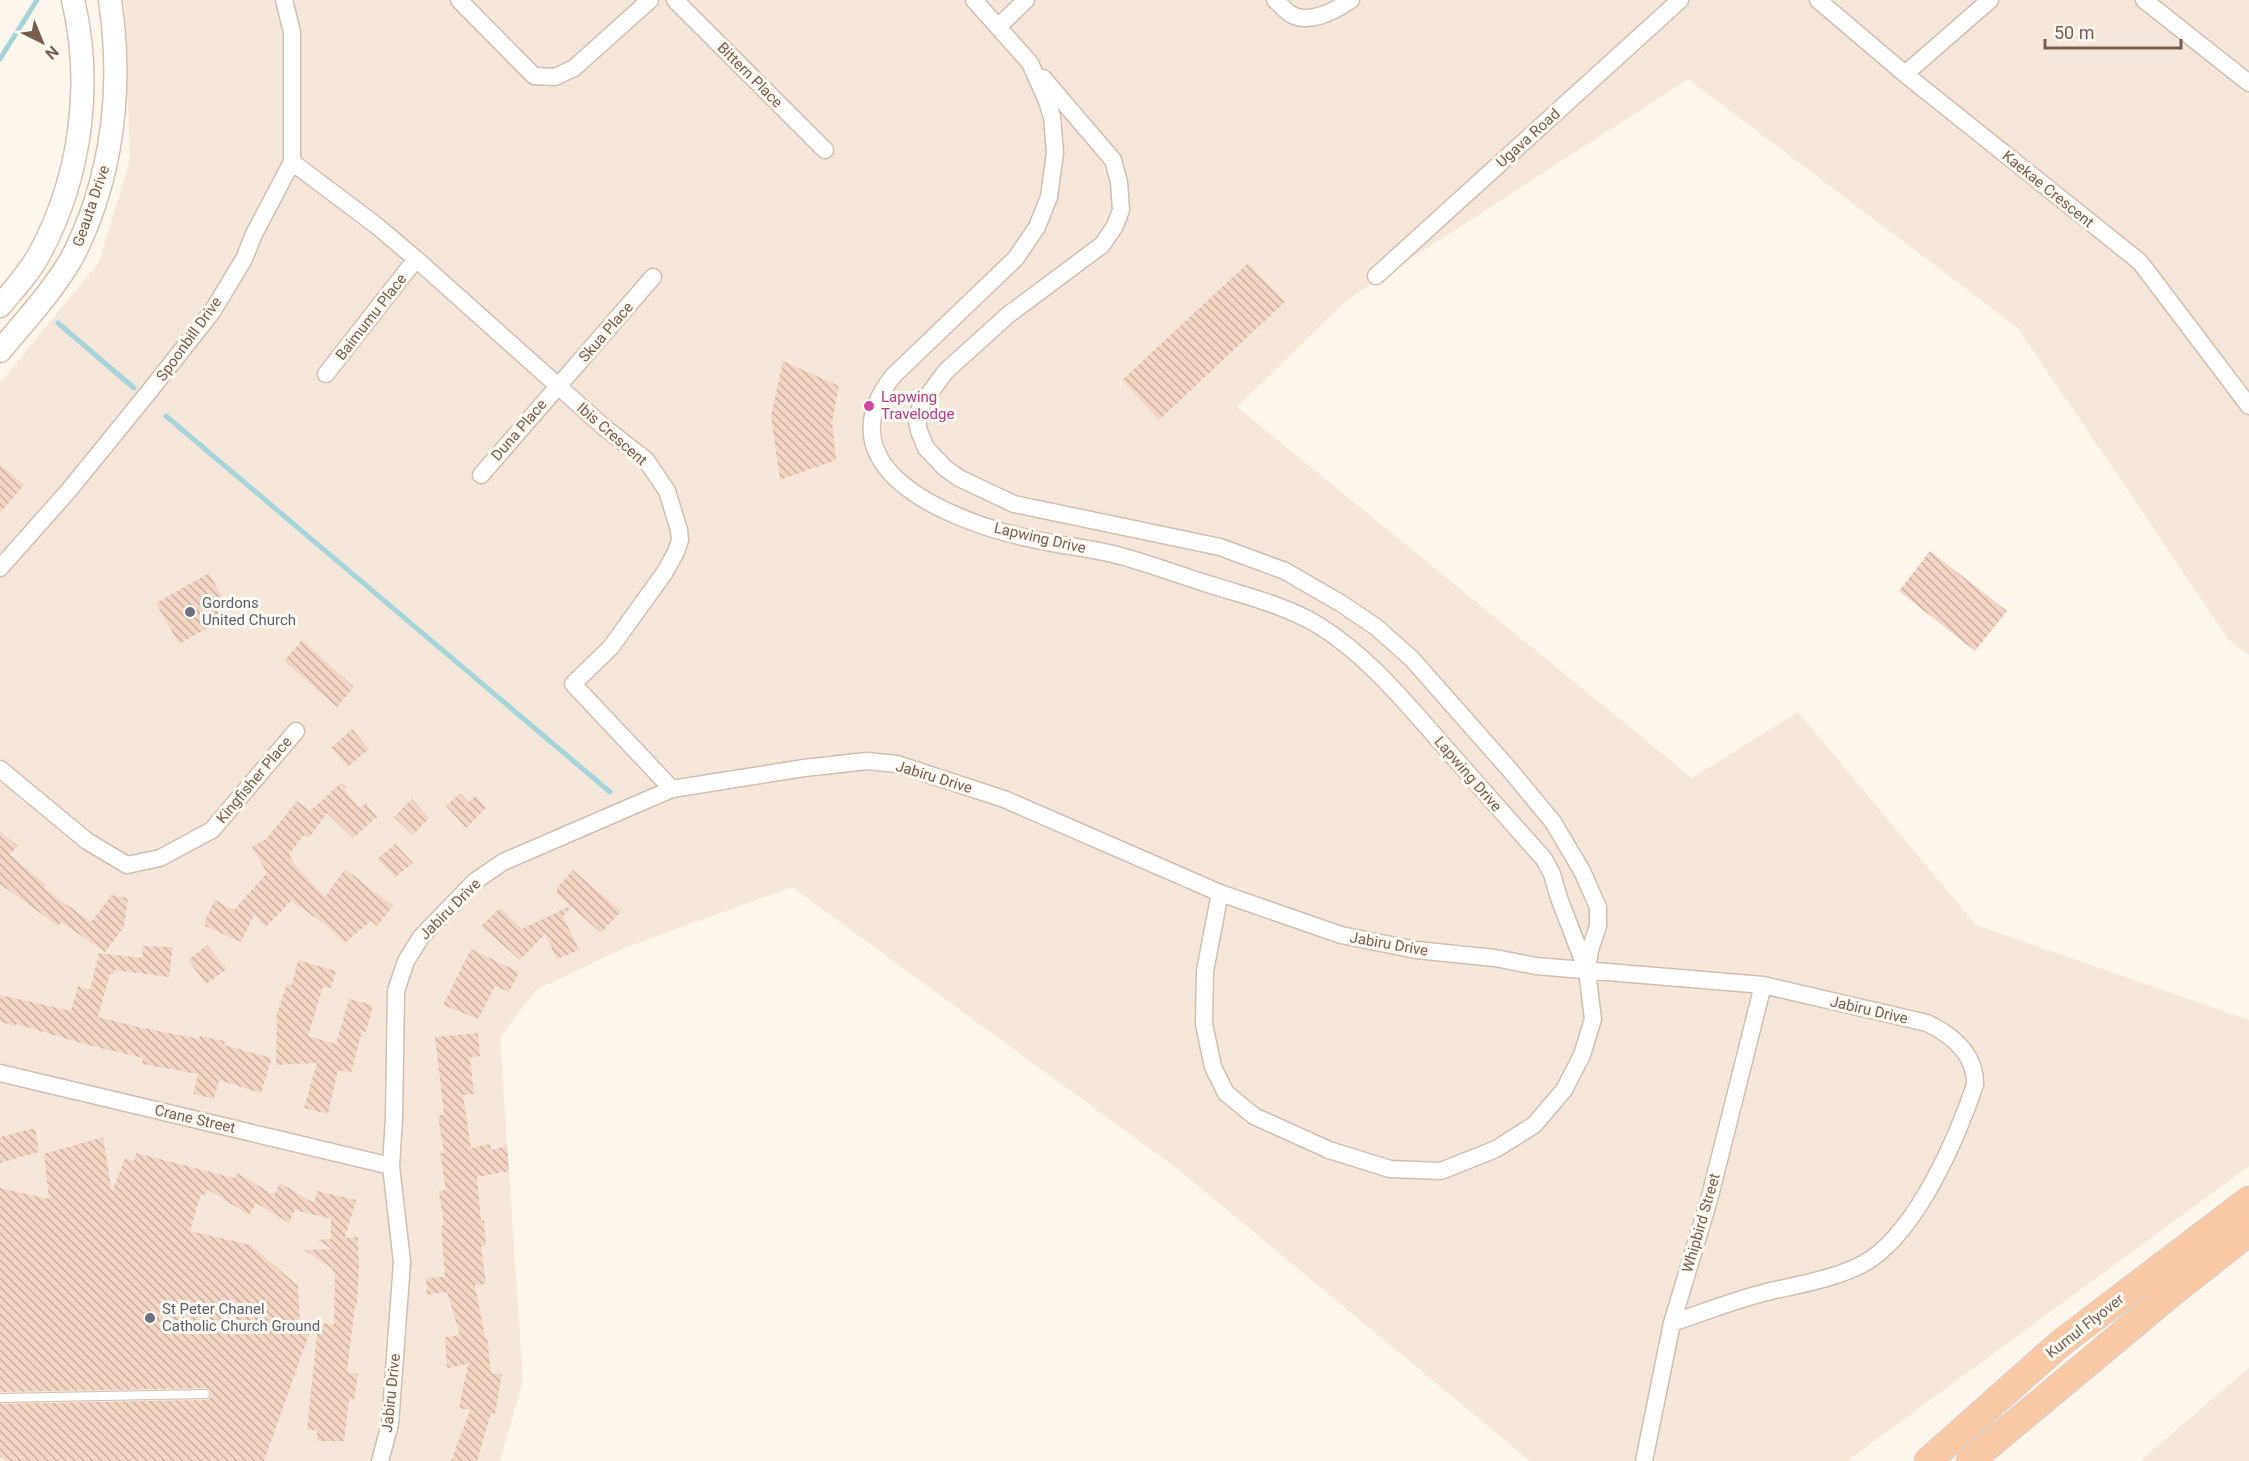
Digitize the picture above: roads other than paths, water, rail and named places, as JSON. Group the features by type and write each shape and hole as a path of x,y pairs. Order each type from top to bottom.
{"highway":[{"name":"Kumul Flyover","path":"1928,1461 2061,1343 2249,1200"},
{"name":"Kumul Flyover","path":"1970,1461 2169,1295 2249,1232"}],"main road":[{"name":"Geauta Drive","path":"0,306 41,252 64,195 76,153 80,126 83,66 73,0"},
{"name":"Geauta Drive","path":"0,351 62,275 72,258 100,187 116,104 117,70 110,0"}],"street":[{"name":"Spoonbill Drive","path":"0,568 70,489 212,312 244,259 254,234 292,162 292,32 284,0"},
{"path":"459,0 534,76 555,77 574,68 651,0"},
{"name":"Bittern Place","path":"675,0 825,150"},
{"name":"Lapwing Drive","path":"974,0 1030,63 1047,101 1054,142 1052,183 1044,211 1029,240 1016,258 892,376 882,390 877,398 871,432 872,442 878,456 890,473 911,491 928,502 972,522 1019,536 1114,554 1290,610 1319,626 1380,674 1544,859 1552,874 1558,898 1587,971"},
{"path":"999,26 1026,0"},
{"path":"1275,0 1291,14 1305,19 1340,7 1351,0"},
{"name":"Ugava Road","path":"1376,276 1680,0"},
{"name":"Kaekae Crescent","path":"1818,0 1905,74 2140,262 2249,406"},
{"path":"1905,74 1990,0"},
{"path":"2144,0 2249,83"},
{"path":"1030,63 1113,160 1119,182 1121,210 1115,226 1102,245 1008,315 946,371 921,405 917,421 926,448 945,468 959,478 1014,504 1220,547 1285,571 1376,627 1412,659 1553,822 1582,871 1598,907 1598,926 1590,950 1587,971 1593,1019 1582,1055 1564,1090 1534,1125 1496,1149 1441,1171 1390,1169 1329,1150 1254,1116 1226,1093 1213,1067 1204,1024 1205,971 1220,893"},
{"name":"Ibis Crescent","path":"292,162 377,226 605,428 646,460 667,491 675,514 680,540 665,572 611,647 573,684 672,789"},
{"name":"Baimumu Place","path":"326,374 416,259"},
{"name":"Skua Place","path":"558,386 653,277"},
{"name":"Duna Place","path":"481,475 558,386"},
{"name":"Kingfisher Place","path":"0,769 87,842 127,865 160,858 212,830 296,731"},
{"name":"Jabiru Drive","path":"380,1461 390,1424 402,1262 391,1166 396,991 406,961 421,937 474,882 503,862 672,789 804,768 867,761 897,764 1004,799 1220,893 1341,935 1416,950 1495,958 1536,966 1763,985 1927,1023 1945,1032 1957,1042 1972,1065 1975,1085 1931,1187 1913,1215 1892,1240 1871,1259 1813,1282 1762,1293 1672,1323"},
{"name":"Whipbird Street","path":"1644,1461 1672,1323 1709,1200 1763,985"},
{"name":"Crane Street","path":"0,1072 391,1166"}],"lane":[{"path":"0,1398 205,1394"}],"waterway":[{"path":"0,59 37,0"},
{"path":"58,323 134,388"},
{"path":"166,416 610,792"}],"place":[{"name":"Lapwing Travelodge","path":"869,406"},
{"name":"Gordons United Church","path":"190,612"},
{"name":"St Peter Chanel Catholic Church Ground","path":"150,1318"}]}
